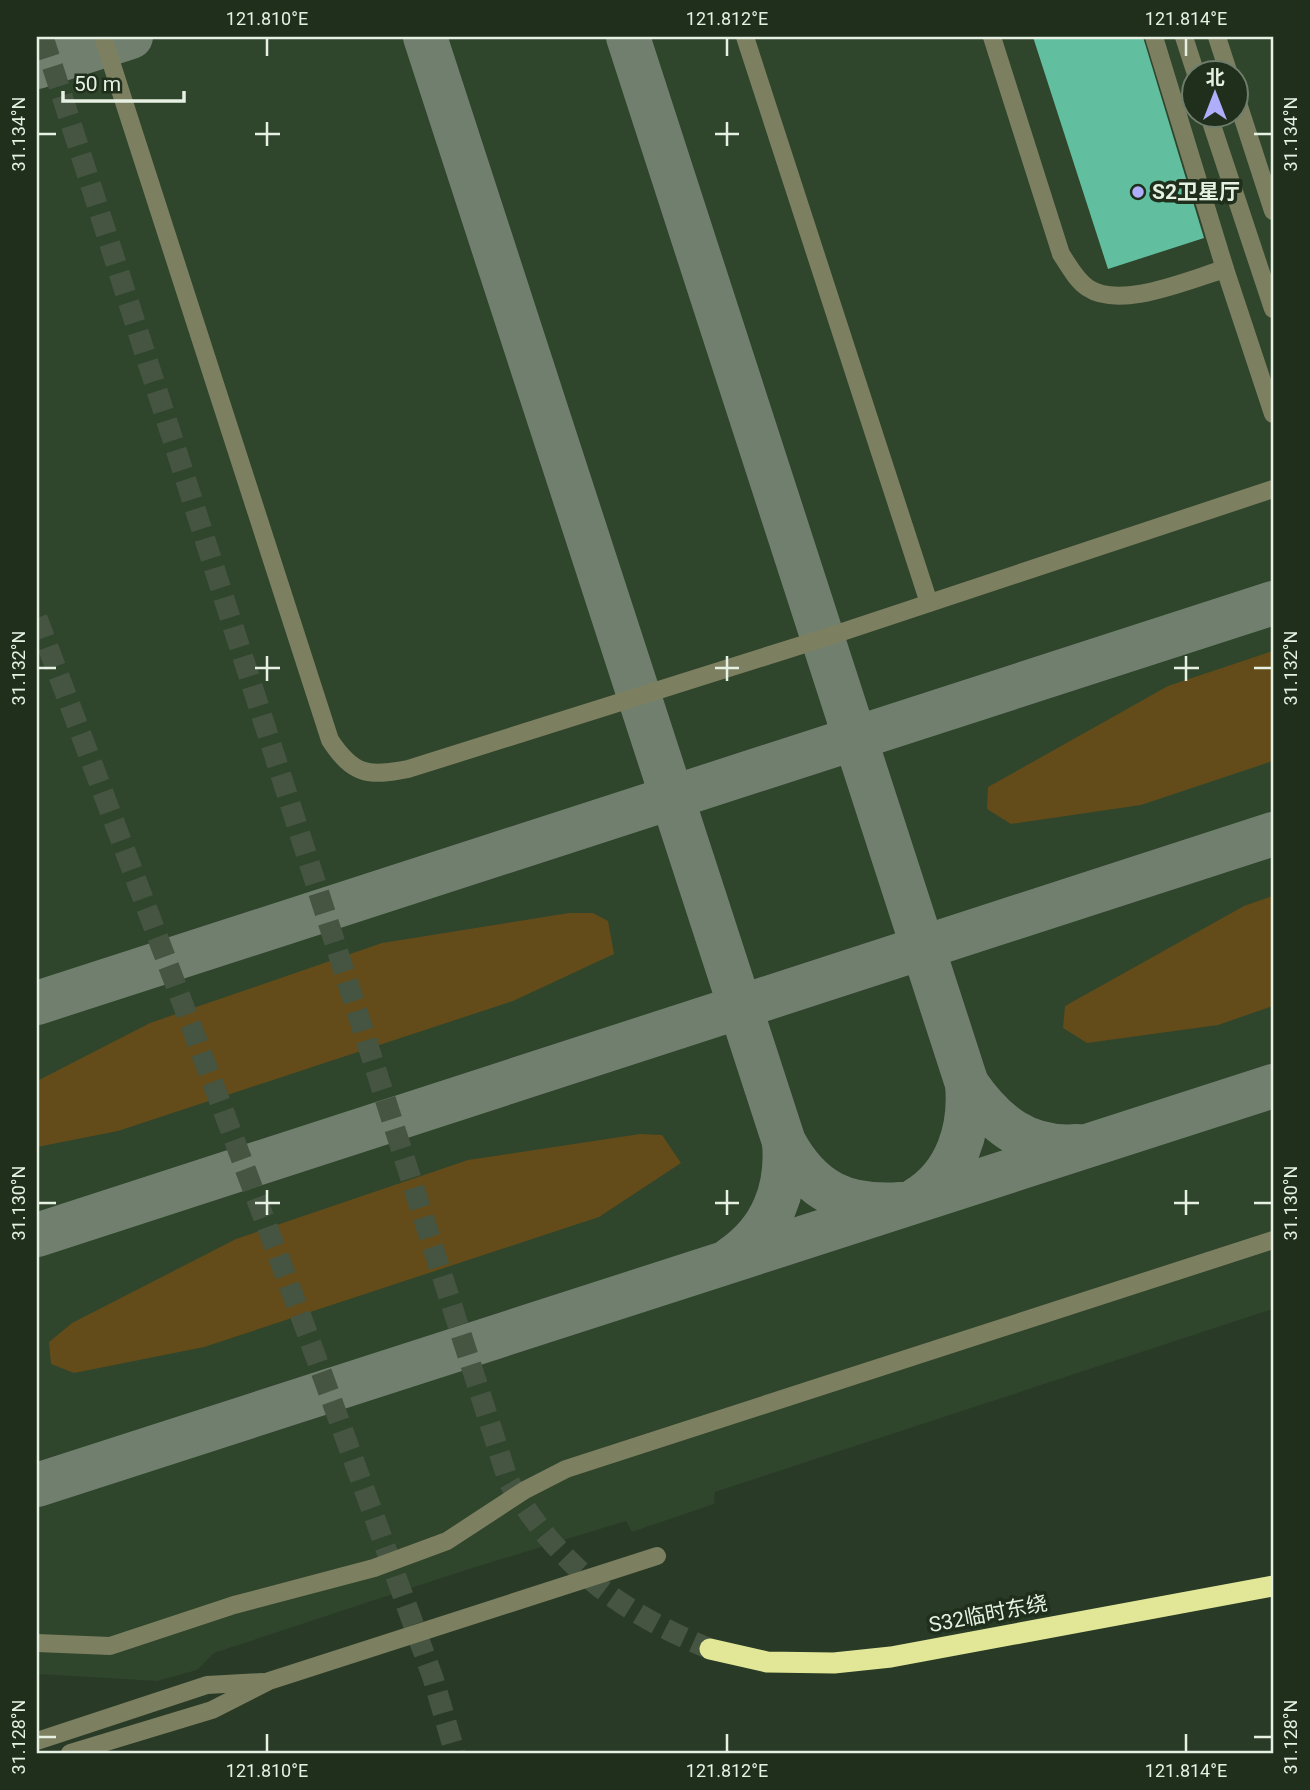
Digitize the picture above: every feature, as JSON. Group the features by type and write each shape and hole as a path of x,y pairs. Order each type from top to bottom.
{"highway":[{"name":"S32临时东绕","path":"710,1649 767,1662 834,1663 891,1657 1273,1586"}],"lane":[{"path":"103,37 330,740 343,760 361,772 381,774 408,769 929,603 1273,489"},
{"path":"745,37 929,603"},
{"path":"992,37 1061,254 1082,282 1089,289 1131,297 1224,269"},
{"path":"1154,37 1224,269 1273,414"},
{"path":"1184,37 1191,60"},
{"path":"1217,37 1224,60"},
{"path":"1214,130 1273,309"},
{"path":"1247,130 1273,211"},
{"path":"37,1643 110,1646 234,1605 374,1568 447,1541 525,1490 576,1465 1273,1240"},
{"path":"70,1753 212,1710 268,1681 657,1556"},
{"path":"37,1741 207,1685 268,1681"}],"shaded area":[{"path":"37,37 1273,37 1273,1309 715,1492 714,1504 632,1532 626,1521 466,1570 214,1653 197,1670 157,1681 37,1674"},
{"path":"1273,651 1273,761 1141,805 1011,824 987,809 988,787 1168,686"},
{"path":"1273,896 1273,1006 1218,1025 1087,1043 1063,1028 1065,1006 1244,906"},
{"path":"569,913 593,913 608,921 614,954 513,1001 118,1131 37,1147 37,1081 150,1023 382,943"},
{"path":"640,1134 662,1135 681,1163 599,1217 204,1347 74,1373 51,1364 49,1342 72,1323 236,1239 468,1160"}],"building":[{"name":"S2卫星厅","path":"1033,37 1143,37 1204,238 1108,269"}],"taxiway":[{"path":"37,67 131,37"},
{"path":"425,37 784,1142 806,1173 818,1185 832,1193 863,1203 901,1204"},
{"path":"628,37 967,1084 968,1101 959,1149 942,1177 917,1199"},
{"path":"37,1003 1273,603"},
{"path":"37,1235 1273,834"},
{"path":"967,1084 988,1111 1013,1131 1042,1143 1077,1146"},
{"path":"37,1485 1273,1086"},
{"path":"732,1258 758,1235 774,1207 783,1176 784,1142"}],"tunnel":[{"path":"43,37 508,1480 548,1537 570,1562 594,1583 648,1619 710,1649"},
{"path":"37,618 302,1319 433,1678 455,1753"}],"place":[{"name":"S2卫星厅","path":"1138,192"}]}
